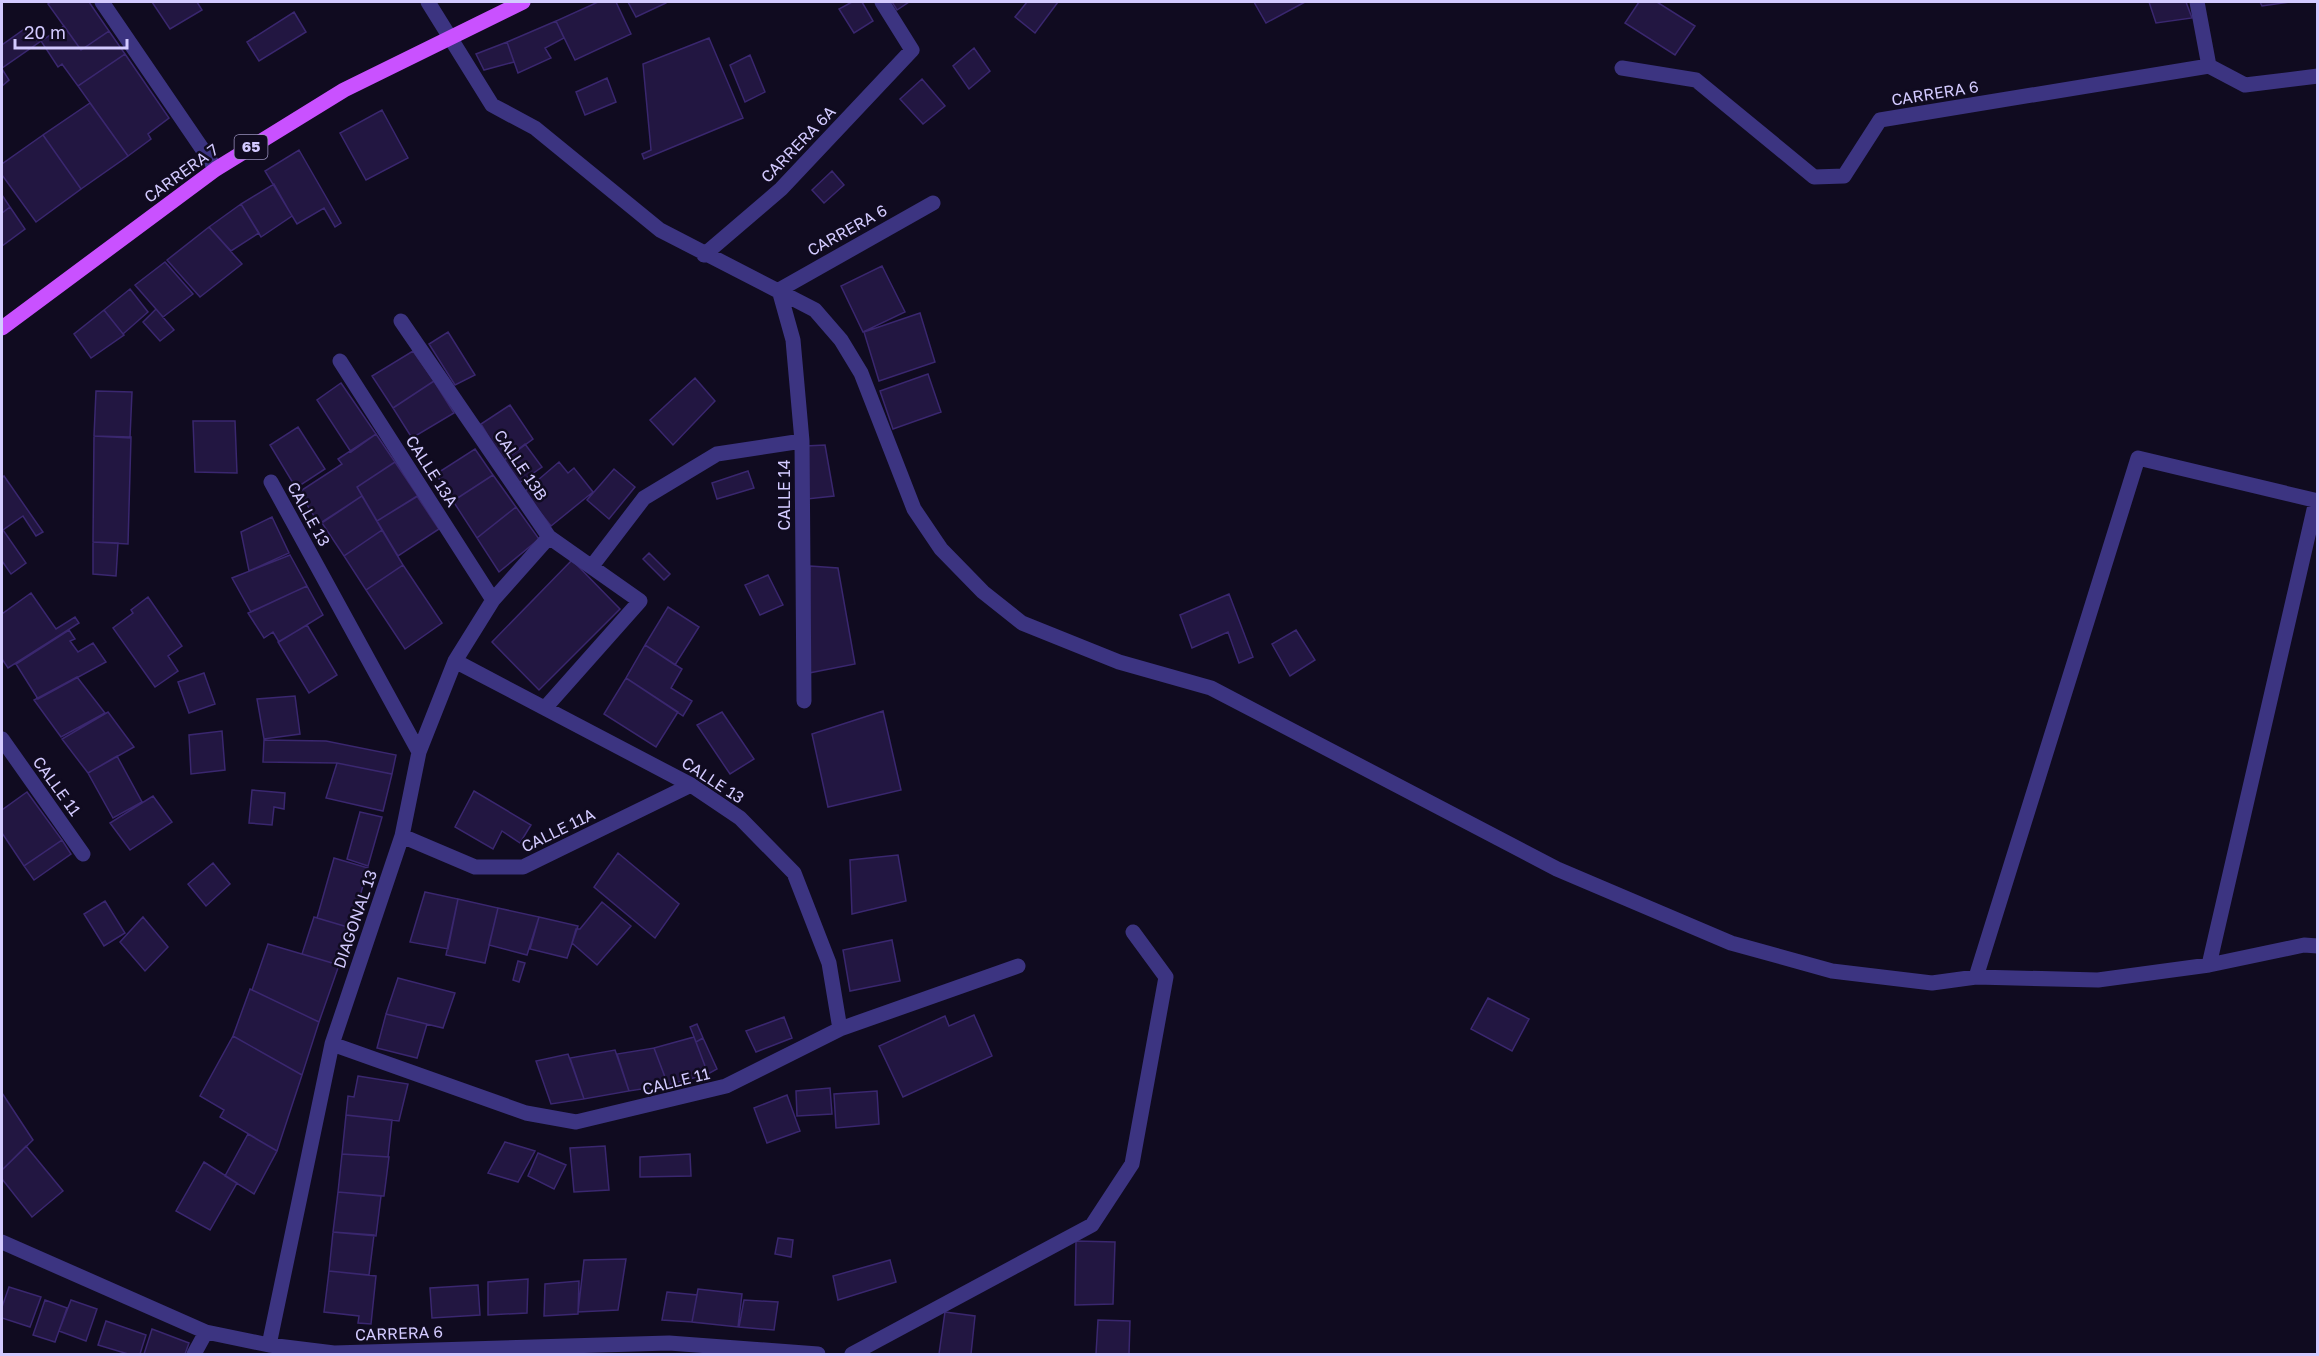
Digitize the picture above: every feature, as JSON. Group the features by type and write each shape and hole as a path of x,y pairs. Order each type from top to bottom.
{"main road":[{"name":"CARRERA 7","path":"2,328 216,169 344,90 523,2"}],"street":[{"path":"102,2 216,169"},
{"path":"428,2 492,105 535,128 660,230 704,255 779,290 815,310 846,348 861,373 914,509 941,549 983,592 1022,623 1119,662 1211,688 1557,869 1731,943 1832,971 1932,983 1976,977 2098,980 2209,964 2304,945 2318,946"},
{"name":"CARRERA 6A","path":"704,255 781,189 912,50 882,2"},
{"path":"2197,2 2209,66 2245,85 2318,76"},
{"name":"CARRERA 6","path":"1622,68 1696,80 1814,177 1844,176 1880,120 2209,66"},
{"name":"CARRERA 6","path":"779,290 933,203"},
{"name":"CALLE 14","path":"779,290 793,339 802,441 804,701"},
{"name":"CALLE 13B","path":"401,321 549,537 640,601 544,708"},
{"name":"CALLE 13A","path":"340,362 493,600"},
{"path":"592,566 644,498 717,454 802,441"},
{"path":"1976,977 2138,458 2317,501 2209,964"},
{"name":"CALLE 13","path":"271,482 419,752"},
{"name":"DIAGONAL 13","path":"269,1345 332,1044 402,836 419,752 455,661 493,600 549,537"},
{"name":"CALLE 13","path":"455,661 692,785 740,818 794,873 829,963 840,1029"},
{"name":"CALLE 11","path":"2,743 83,854"},
{"name":"CALLE 11A","path":"402,836 475,867 523,867 692,785"},
{"path":"852,1354 1092,1225 1132,1164 1166,977 1133,932"},
{"name":"CALLE 11","path":"332,1044 526,1113 576,1122 726,1086 840,1029 1018,966"},
{"name":"CARRERA 6","path":"2,1242 206,1332 269,1345 334,1354 668,1349 818,1354"},
{"path":"194,1354 206,1332"}],"building":[{"path":"51,2 89,2 109,31 81,50 48,4"},
{"path":"152,2 197,2 202,10 170,29"},
{"path":"598,2 616,2 631,34 575,60 556,21"},
{"path":"628,2 666,2 666,3 636,17"},
{"path":"852,2 862,2 873,21 854,33 839,9"},
{"path":"892,2 909,2 897,10"},
{"path":"1027,2 1058,2 1035,33 1015,17"},
{"path":"1254,2 1305,2 1266,23"},
{"path":"1639,2 1657,2 1695,26 1675,55 1625,23"},
{"path":"2149,2 2186,2 2192,18 2156,23"},
{"path":"2260,2 2290,2 2262,6"},
{"path":"294,12 306,32 259,61 247,42"},
{"path":"556,21 564,38 545,48 551,58 518,73 507,42"},
{"path":"30,25 41,41 2,68 2,45"},
{"path":"64,26 81,50 109,31 125,54 78,86 62,64 58,67 41,41"},
{"path":"709,38 743,118 644,159 642,154 651,150 643,64"},
{"path":"507,42 514,62 484,70 476,54"},
{"path":"974,48 990,71 969,89 953,66"},
{"path":"125,54 169,118 148,134 151,139 128,156 78,86"},
{"path":"750,55 765,92 745,102 730,65"},
{"path":"2,69 9,80 2,86"},
{"path":"607,78 616,102 585,115 576,92"},
{"path":"922,79 945,106 923,124 900,99"},
{"path":"90,103 128,156 81,189 43,135"},
{"path":"382,110 408,158 366,180 340,133"},
{"path":"43,135 81,189 36,222 2,175 2,164"},
{"path":"299,150 341,223 335,227 324,208 297,224 265,171"},
{"path":"832,171 844,185 824,203 812,190"},
{"path":"274,184 292,216 261,237 241,204"},
{"path":"2,195 10,207 2,213"},
{"path":"241,204 259,233 231,251 209,227"},
{"path":"10,207 25,229 2,246 2,213"},
{"path":"209,227 242,264 200,297 167,260"},
{"path":"165,262 193,294 163,317 135,285"},
{"path":"882,266 905,312 863,332 841,286"},
{"path":"130,289 148,312 123,334 104,310"},
{"path":"156,309 174,330 160,341 143,322"},
{"path":"104,310 124,335 91,358 74,334"},
{"path":"920,313 935,362 879,381 864,332"},
{"path":"448,332 475,375 455,385 429,344"},
{"path":"413,351 434,381 393,408 372,376"},
{"path":"928,374 941,412 893,429 880,391"},
{"path":"695,378 715,401 673,445 650,420"},
{"path":"434,381 454,413 412,438 393,408"},
{"path":"341,383 376,434 351,452 317,400"},
{"path":"96,391 132,392 130,438 94,436"},
{"path":"510,405 533,439 503,461 481,424"},
{"path":"193,421 235,421 237,473 195,472"},
{"path":"298,427 325,469 296,488 270,445"},
{"path":"376,434 395,462 357,487 362,496 319,524 299,492 342,464 338,459"},
{"path":"94,436 131,437 128,544 93,542"},
{"path":"525,444 542,467 519,483 503,461"},
{"path":"825,445 834,496 807,499 805,446"},
{"path":"475,449 493,475 453,501 436,474"},
{"path":"395,462 418,496 377,521 357,487"},
{"path":"559,462 568,473 574,468 593,492 551,526 524,492"},
{"path":"614,469 635,487 609,519 587,500"},
{"path":"748,471 754,488 717,499 712,483"},
{"path":"493,475 516,507 477,538 453,501"},
{"path":"4,476 43,532 36,536 23,516 3,530 26,563 11,574 2,561 2,478"},
{"path":"362,496 382,530 344,556 322,523"},
{"path":"417,496 439,529 398,556 377,521"},
{"path":"516,507 539,539 499,572 477,538"},
{"path":"272,517 289,553 249,571 241,532"},
{"path":"382,530 403,565 366,590 344,556"},
{"path":"93,542 118,543 116,576 93,574"},
{"path":"649,553 670,574 664,580 643,559"},
{"path":"290,555 307,586 251,612 232,578"},
{"path":"572,560 620,609 539,690 492,642"},
{"path":"403,565 442,623 405,649 366,590"},
{"path":"810,566 838,568 855,664 809,673"},
{"path":"768,575 783,605 760,615 745,585"},
{"path":"307,586 323,615 279,642 273,632 264,638 248,613"},
{"path":"31,593 56,629 75,617 79,623 8,668 2,659 2,614"},
{"path":"1229,594 1253,657 1239,663 1228,632 1192,648 1180,615"},
{"path":"148,597 182,646 168,656 178,671 155,687 113,628 133,613 131,610"},
{"path":"668,607 699,627 675,665 645,645"},
{"path":"307,625 337,675 309,693 278,642"},
{"path":"69,630 75,639 70,641 78,652 93,643 106,662 38,699 16,664"},
{"path":"1296,630 1315,660 1290,676 1272,644"},
{"path":"645,645 682,669 671,688 692,701 683,716 626,678"},
{"path":"204,673 215,704 189,713 178,682"},
{"path":"77,677 105,713 61,737 34,700"},
{"path":"626,678 678,712 656,747 604,714"},
{"path":"295,696 300,734 264,739 257,699"},
{"path":"883,711 901,790 828,807 812,734"},
{"path":"108,712 134,747 88,773 62,739"},
{"path":"722,712 754,759 730,774 697,725"},
{"path":"222,731 225,770 191,774 189,735"},
{"path":"264,740 326,741 396,755 392,774 337,763 263,762"},
{"path":"117,756 142,802 113,818 88,773"},
{"path":"337,763 392,774 383,811 326,798"},
{"path":"252,790 285,793 284,809 274,807 272,825 249,823"},
{"path":"474,791 531,825 520,843 502,831 493,849 455,827"},
{"path":"27,792 62,840 24,866 2,833 2,810"},
{"path":"153,796 172,822 130,850 110,823"},
{"path":"360,812 382,817 368,866 347,859"},
{"path":"62,840 71,854 34,880 24,866"},
{"path":"618,853 679,904 655,938 594,887"},
{"path":"898,855 906,901 852,914 850,860"},
{"path":"334,858 368,868 351,928 317,918"},
{"path":"213,863 230,884 206,906 188,884"},
{"path":"425,892 458,899 448,949 410,942"},
{"path":"458,899 498,908 485,963 446,955"},
{"path":"105,901 125,933 104,946 84,914"},
{"path":"602,902 631,926 597,965 572,943 576,929 580,929"},
{"path":"498,908 539,917 527,955 489,945"},
{"path":"143,917 168,947 145,971 120,942"},
{"path":"314,917 351,928 339,965 302,954"},
{"path":"539,917 578,926 567,958 530,949"},
{"path":"892,940 900,981 850,991 843,950"},
{"path":"268,944 339,965 319,1022 252,990"},
{"path":"518,961 525,963 519,982 513,980"},
{"path":"398,978 455,993 443,1028 386,1014"},
{"path":"250,989 319,1022 302,1075 233,1036"},
{"path":"1488,998 1529,1019 1512,1051 1471,1029"},
{"path":"386,1014 427,1024 417,1058 377,1048"},
{"path":"974,1015 992,1056 903,1097 879,1046 945,1016 949,1026"},
{"path":"784,1017 792,1038 756,1052 746,1031"},
{"path":"697,1024 703,1038 696,1042 690,1027"},
{"path":"233,1036 302,1075 277,1151 220,1117 224,1110 200,1096"},
{"path":"694,1037 708,1074 668,1085 654,1048"},
{"path":"703,1038 717,1069 708,1074 696,1042"},
{"path":"654,1048 668,1085 629,1091 617,1054"},
{"path":"615,1050 629,1091 584,1099 570,1058"},
{"path":"568,1054 584,1099 551,1104 536,1061"},
{"path":"358,1076 408,1084 399,1121 346,1115 348,1096 354,1097"},
{"path":"830,1088 832,1114 797,1116 796,1091"},
{"path":"877,1091 879,1124 836,1128 834,1094"},
{"path":"2,1093 33,1140 2,1170"},
{"path":"787,1095 800,1131 767,1143 754,1108"},
{"path":"346,1115 392,1120 388,1157 342,1154"},
{"path":"248,1134 277,1151 254,1194 225,1176"},
{"path":"505,1142 535,1151 518,1182 488,1173"},
{"path":"26,1146 63,1191 32,1217 2,1179 2,1170"},
{"path":"605,1146 609,1190 574,1192 570,1148"},
{"path":"538,1153 566,1165 554,1189 528,1176"},
{"path":"342,1154 389,1157 384,1196 338,1192"},
{"path":"690,1154 691,1176 640,1177 640,1157"},
{"path":"204,1162 237,1183 210,1230 176,1211"},
{"path":"338,1192 381,1196 376,1236 333,1232"},
{"path":"333,1232 374,1235 369,1275 329,1271"},
{"path":"778,1238 793,1240 791,1257 775,1254"},
{"path":"1076,1241 1115,1242 1113,1304 1075,1305"},
{"path":"626,1259 618,1310 578,1312 584,1260"},
{"path":"890,1260 896,1282 838,1300 833,1276"},
{"path":"329,1271 376,1276 371,1324 358,1323 359,1316 324,1312"},
{"path":"528,1279 527,1313 488,1315 488,1282"},
{"path":"579,1281 578,1314 544,1316 545,1284"},
{"path":"478,1285 480,1315 432,1318 430,1288"},
{"path":"9,1287 41,1297 30,1327 2,1318 2,1307"},
{"path":"698,1289 742,1294 738,1327 692,1322"},
{"path":"667,1292 697,1295 692,1322 662,1320"},
{"path":"45,1300 67,1308 55,1342 33,1335"},
{"path":"71,1300 97,1309 86,1341 59,1331"},
{"path":"744,1300 778,1302 774,1330 739,1327"},
{"path":"945,1312 975,1316 971,1354 939,1354"},
{"path":"1098,1320 1130,1321 1129,1354 1096,1354"},
{"path":"106,1321 146,1335 140,1354 128,1354 98,1345"},
{"path":"152,1329 189,1343 185,1354 144,1354"}]}
